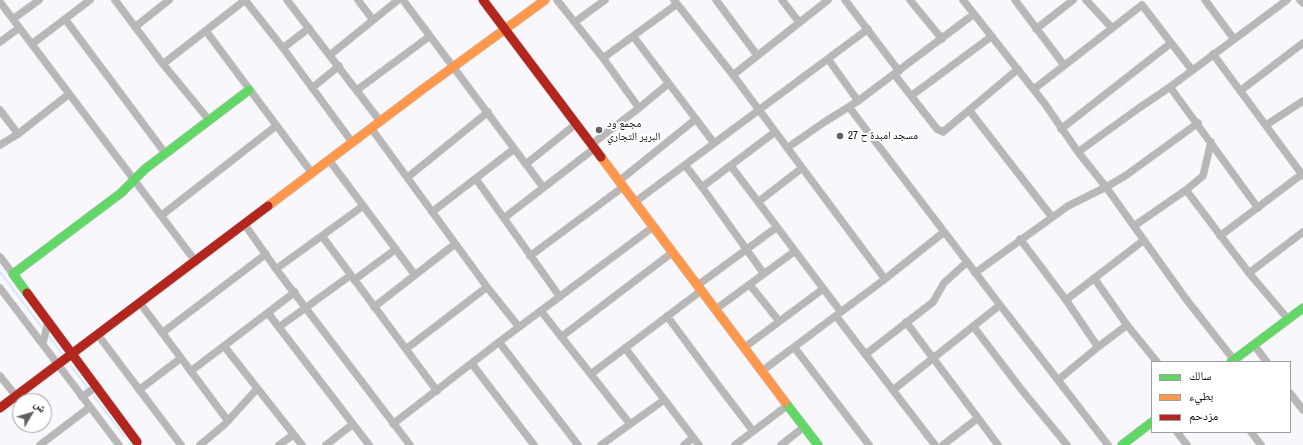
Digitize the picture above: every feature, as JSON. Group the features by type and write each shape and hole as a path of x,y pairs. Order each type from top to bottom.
{"main road":[{"path":"483,0 818,445"},
{"path":"20,393 245,225 380,121 545,0"},
{"path":"136,444 97,386 13,274 121,192 145,169 165,153 249,90"},
{"path":"1233,361 1302,310"},
{"path":"0,408 12,399"},
{"path":"1122,445 1151,423"}],"street":[{"path":"13,19 39,0"},
{"path":"32,44 90,0"},
{"path":"115,0 163,64 209,120"},
{"path":"135,27 169,0"},
{"path":"163,64 245,0 283,48 352,142"},
{"path":"287,0 380,121"},
{"path":"358,0 373,20"},
{"path":"330,54 398,0"},
{"path":"403,0 454,66 543,187"},
{"path":"557,0 603,58 639,108"},
{"path":"575,22 605,0"},
{"path":"716,0 758,55"},
{"path":"782,0 799,22"},
{"path":"733,75 828,0"},
{"path":"845,0 868,29 911,96 941,132 946,130 1018,69"},
{"path":"910,0 942,39"},
{"path":"963,0 1034,89 1061,129 1106,187 1186,299 1233,361"},
{"path":"1015,0 1064,65"},
{"path":"1036,29 1073,0"},
{"path":"1086,0 1112,28"},
{"path":"1205,0 1234,39"},
{"path":"1078,152 1170,87 1287,0"},
{"path":"1300,0 1303,3"},
{"path":"0,2 196,262"},
{"path":"603,58 676,2 733,75 885,279"},
{"path":"1034,89 1112,28 1140,3 1192,70"},
{"path":"787,148 858,101 974,14"},
{"path":"65,19 165,153"},
{"path":"0,42 19,28"},
{"path":"283,48 309,28"},
{"path":"635,202 868,29"},
{"path":"206,31 312,173"},
{"path":"357,90 430,36"},
{"path":"633,36 714,143"},
{"path":"911,96 992,36"},
{"path":"1061,129 1171,43"},
{"path":"1240,91 1303,43"},
{"path":"1213,54 1302,175 1220,236"},
{"path":"828,59 858,101"},
{"path":"312,88 339,66"},
{"path":"504,218 668,84"},
{"path":"1170,87 1212,142 1258,208"},
{"path":"0,145 18,134 69,94"},
{"path":"1266,125 1303,101"},
{"path":"849,107 1108,445"},
{"path":"0,110 18,134"},
{"path":"969,110 1052,217"},
{"path":"408,177 488,112"},
{"path":"530,256 621,184 696,119"},
{"path":"526,164 576,124"},
{"path":"976,273 1052,217 1078,200 1106,187 1124,176 1198,124"},
{"path":"162,216 276,126"},
{"path":"371,128 408,177 455,244 519,327"},
{"path":"702,187 775,132"},
{"path":"1134,226 1186,190 1203,176 1212,142"},
{"path":"432,212 514,149"},
{"path":"329,160 415,275"},
{"path":"685,165 764,274"},
{"path":"731,166 823,289 866,354 935,445"},
{"path":"758,202 802,168"},
{"path":"476,179 560,297"},
{"path":"1186,190 1249,273 1288,319"},
{"path":"276,268 363,206"},
{"path":"245,225 410,445"},
{"path":"393,424 499,342 653,227"},
{"path":"591,374 667,316 777,227"},
{"path":"762,371 885,279 944,232"},
{"path":"1249,273 1303,232"},
{"path":"322,236 437,391"},
{"path":"1020,240 1066,300 1098,347"},
{"path":"1066,300 1144,240"},
{"path":"374,307 455,244"},
{"path":"279,327 306,307 396,249"},
{"path":"716,310 795,251"},
{"path":"561,337 673,252"},
{"path":"162,333 266,254"},
{"path":"0,257 13,274"},
{"path":"866,354 933,302 944,283 967,262"},
{"path":"1094,278 1127,325 1156,361"},
{"path":"750,285 779,321"},
{"path":"406,349 487,287"},
{"path":"0,288 43,343 118,445"},
{"path":"745,347 823,289"},
{"path":"191,371 295,292"},
{"path":"140,303 228,420"},
{"path":"893,390 1000,305"},
{"path":"541,311 630,424"},
{"path":"268,313 369,445"},
{"path":"667,316 753,431"},
{"path":"43,343 48,322"},
{"path":"906,322 998,445"},
{"path":"1058,380 1127,325"},
{"path":"973,326 1066,445"},
{"path":"98,335 181,445"},
{"path":"499,342 578,445"},
{"path":"1254,345 1266,361"},
{"path":"224,346 302,445"},
{"path":"794,347 869,445"},
{"path":"625,348 699,445"},
{"path":"139,390 181,358"},
{"path":"472,364 534,445"},
{"path":"0,376 14,393"},
{"path":"82,397 97,386"},
{"path":"200,445 228,420 257,389"},
{"path":"1291,394 1300,400 1303,410"},
{"path":"601,445 664,400"},
{"path":"735,445 788,405"},
{"path":"40,445 90,407"},
{"path":"943,445 978,418"},
{"path":"326,445 353,424"},
{"path":"780,445 804,426"},
{"path":"1178,433 1187,445"},
{"path":"1252,433 1261,445"},
{"path":"279,445 293,434"},
{"path":"684,445 693,438"}],"waterway":[{"path":"0,272 44,330"},
{"path":"47,334 62,354"},
{"path":"71,366 124,436"}],"traffic: fast":[{"path":"27,293 13,274 121,193 145,169 249,90"},
{"path":"1232,361 1303,308"},
{"path":"785,402 818,445"},
{"path":"1122,445 1151,423"}],"traffic: slow":[{"path":"268,206 423,89 545,0"},
{"path":"601,157 785,402"}],"traffic: jam":[{"path":"483,0 601,157"},
{"path":"0,408 268,206"},
{"path":"27,293 137,442"}],"place":[{"name":"مجمع ود البرير التجاري","path":"599,130"},
{"name":"مسجد امبدة ح 27","path":"840,136"}]}
